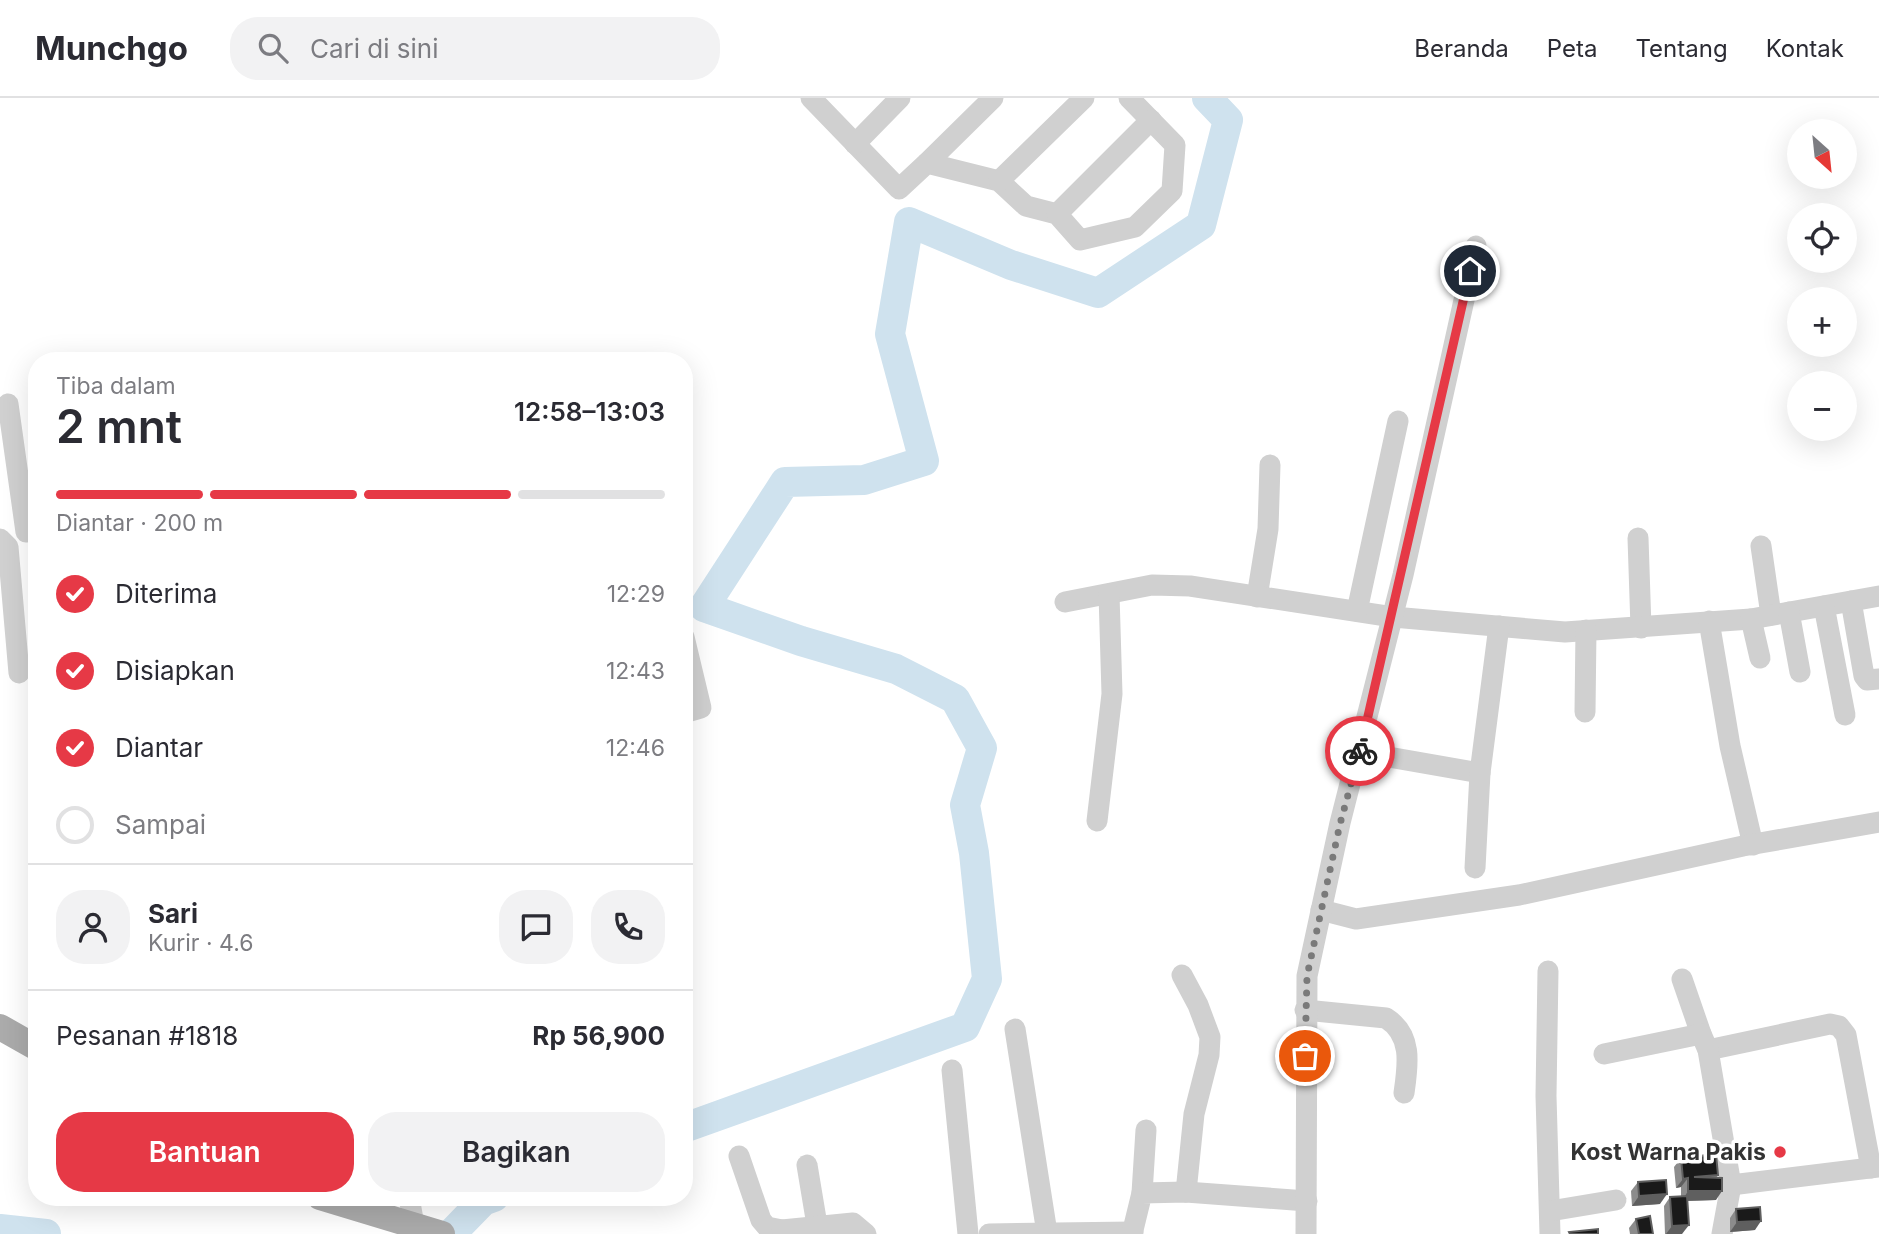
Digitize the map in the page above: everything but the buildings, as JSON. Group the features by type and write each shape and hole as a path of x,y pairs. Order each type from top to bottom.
{"main road":[{"path":"0,1027 28,1043"},
{"path":"365,1206 425,1229"}],"street":[{"path":"855,144 900,98"},
{"path":"813,99 899,189 993,98"},
{"path":"999,181 1084,98"},
{"path":"927,163 999,181 1026,206 1056,214 1080,240 1135,228 1172,191 1175,145 1129,98"},
{"path":"1056,214 1151,120"},
{"path":"1306,1234 1307,976 1393,617 1476,246"},
{"path":"8,404 28,511"},
{"path":"1357,611 1398,421"},
{"path":"1257,597 1268,529 1270,465"},
{"path":"19,673 8,547 0,537 28,533"},
{"path":"1638,538 1642,628"},
{"path":"1761,546 1770,615 1800,672"},
{"path":"1065,602 1152,585 1190,586 1456,625 1565,632 1642,628 1770,615 1879,596"},
{"path":"1097,821 1111,694 1109,594"},
{"path":"1851,601 1864,676 1867,680 1879,679"},
{"path":"1824,606 1845,715"},
{"path":"1759,658 1770,615"},
{"path":"1709,621 1730,746 1753,845"},
{"path":"1475,868 1480,773 1499,626"},
{"path":"1585,712 1586,631"},
{"path":"693,675 701,708 693,710"},
{"path":"1360,752 1480,773"},
{"path":"1320,921 1356,919 1506,897 1879,821"},
{"path":"1548,971 1546,1096 1550,1234"},
{"path":"1182,975 1198,1004 1210,1037 1209,1055 1193,1125 1186,1192"},
{"path":"1682,979 1704,1042 1731,1185 1722,1234"},
{"path":"1305,1010 1386,1018 1396,1024 1409,1059 1404,1093"},
{"path":"1604,1054 1830,1024 1839,1026 1846,1035 1875,1167 1731,1185"},
{"path":"1015,1029 1046,1233"},
{"path":"952,1070 968,1234"},
{"path":"989,1234 1133,1233 1142,1193 1146,1130"},
{"path":"739,1156 761,1220 767,1227 782,1232 817,1225 853,1223 866,1234"},
{"path":"807,1166 817,1225"},
{"path":"1142,1193 1186,1192 1307,1202"},
{"path":"1550,1211 1616,1200"},
{"path":"414,1206 425,1229"}],"waterway":[{"path":"693,1125 965,1027 987,979 974,853 965,805 982,748 955,699 896,669 801,641 704,607 785,482 864,480 924,461 890,334 909,222 1011,265 1098,293 1201,225 1228,120 1207,98"},
{"path":"451,1234 478,1206"},
{"path":"0,1229 46,1234"}],"way so far":[{"path":"1305,1056 1307,976 1319,931 1340,824 1360,751"}],"place":[{"name":"Kost Warna Pakis","path":"1780,1152"}],"route":[{"path":"1360,751 1403,575 1470,271"}]}
